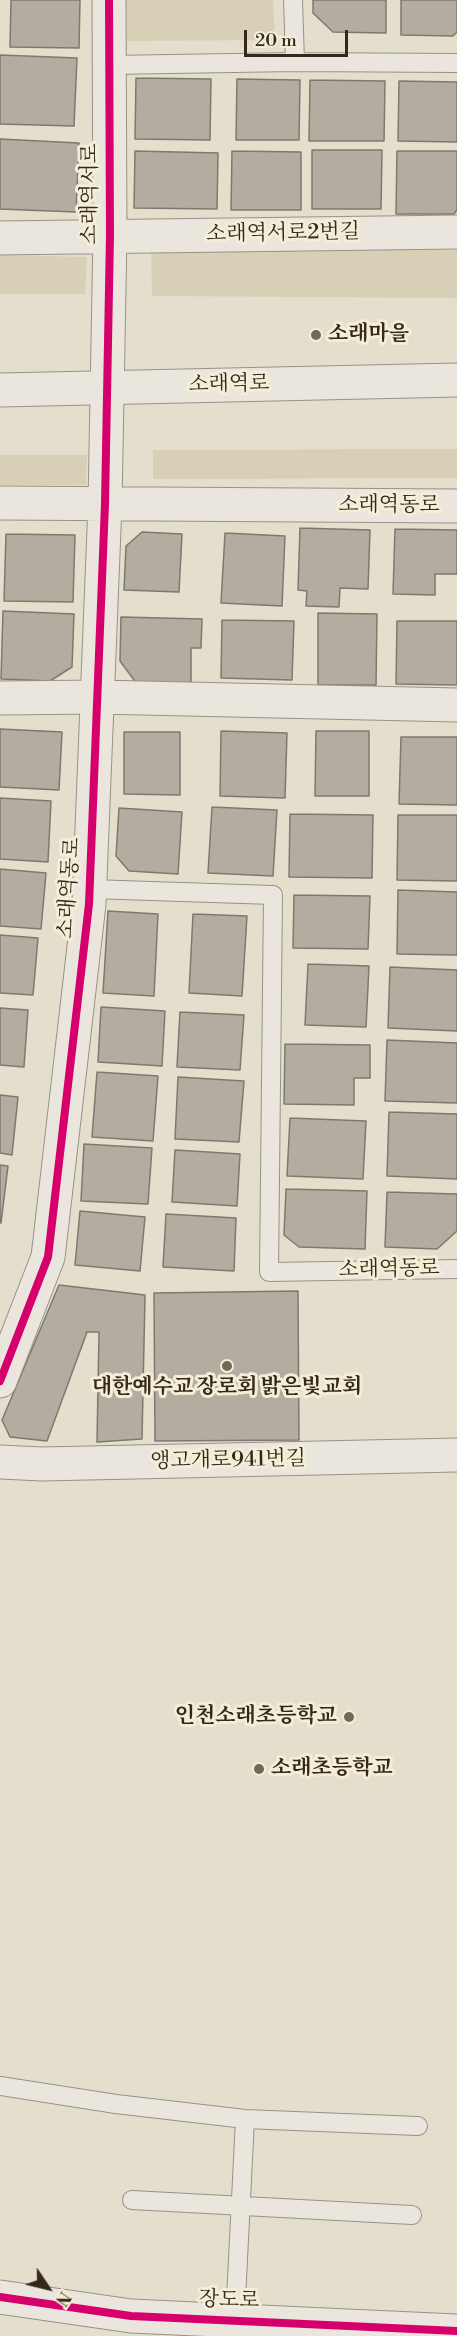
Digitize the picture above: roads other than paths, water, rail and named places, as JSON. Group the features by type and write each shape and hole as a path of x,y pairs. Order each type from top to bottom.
{"street":[{"name":"소래역서로","path":"106,388 110,235 109,0"},
{"name":"소래역서로2번길","path":"110,235 457,232"},
{"name":"소래역서로","path":"0,238 110,235"},
{"name":"소래역로","path":"0,390 457,380"},
{"name":"소래역동로","path":"0,1381 48,1257 90,889 105,504 106,388"},
{"name":"소래역동로","path":"0,503 457,507"},
{"path":"0,698 97,697 457,705"},
{"name":"앵고개로941번길","path":"0,1462 42,1464 457,1455"},
{"name":"장도로","path":"0,2297 131,2316 457,2331"}],"lane":[{"path":"293,0 295,62"},
{"path":"108,65 295,62 457,63"},
{"name":"소래역동로","path":"90,889 273,895 269,1272 457,1269"},
{"path":"0,2086 116,2104 245,2119 418,2126"},
{"path":"235,2319 245,2119"},
{"path":"132,2200 412,2215"}],"place":[{"name":"소래마을","path":"316,335"},
{"name":"대한예수교 장로회 밝은빛교회","path":"227,1366"},
{"name":"인천소래초등학교","path":"349,1717"},
{"name":"소래초등학교","path":"259,1769"}]}
